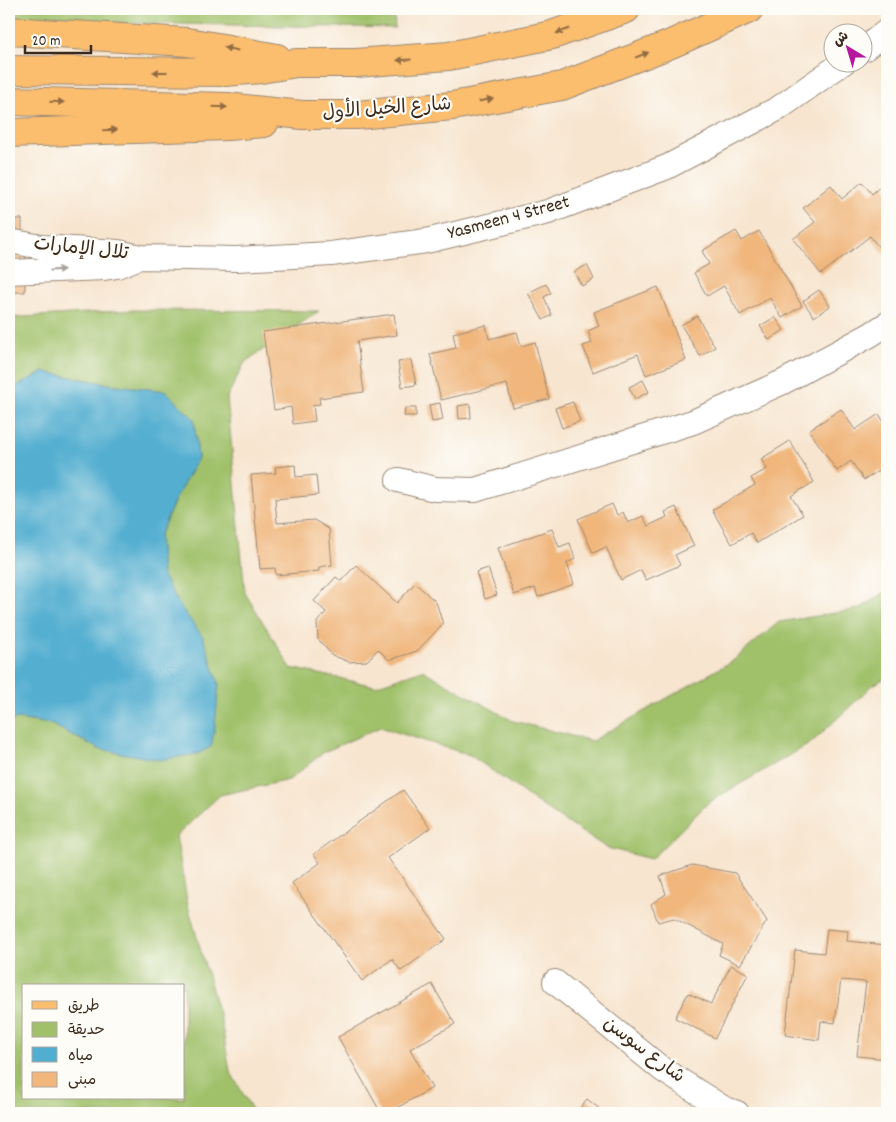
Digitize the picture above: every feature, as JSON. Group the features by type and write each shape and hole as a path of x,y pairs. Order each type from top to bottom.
{"main road":[{"path":"9,70 225,72 261,69 296,63 356,63 449,56 552,34 626,9"},
{"name":"شارع الخيل الأول","path":"9,101 227,107 302,115 357,115 452,106 562,86 671,44 749,9"},
{"path":"9,30 187,42 296,63"},
{"path":"9,133 228,126 302,115"}],"street":[{"path":"874,41 887,31"},
{"name":"Yasmeen 4 Street","path":"140,257 236,259 331,254 426,241 548,212 667,168 778,108 830,72"},
{"name":"تلال الإمارات","path":"9,241 42,248 118,252 140,257"},
{"name":"تلال الإمارات","path":"9,272 104,268 117,266 140,257"},
{"path":"398,480 435,489 475,490 693,422 783,382 870,336 887,324"},
{"name":"شارع سوسن","path":"554,982 664,1070 723,1108 737,1113"}],"green space":[{"path":"9,9 394,9 395,28 9,21"},
{"path":"132,310 319,311 245,362 227,397 245,593 291,668 375,686 422,670 513,721 592,741 734,660 779,622 859,609 887,591 887,677 873,685 811,743 709,802 651,859 607,848 558,817 470,755 380,727 324,752 289,780 220,795 176,836 188,906 221,1021 230,1071 254,1113 9,1113 9,722 17,719 51,724 99,749 180,606 162,574 159,536 177,496 198,458 194,419 166,391 109,384 44,372 9,390 9,318"}],"water":[{"path":"44,372 109,384 166,391 194,419 198,458 177,496 159,536 162,574 180,606 203,637 219,684 211,747 197,754 159,760 99,749 51,724 17,719 9,722 9,390"}],"building":[{"path":"862,182 872,194 883,184 887,190 887,253 885,255 870,236 821,274 793,239 815,222 803,208 831,185 842,199"},
{"path":"9,219 22,219 22,231 9,232"},
{"path":"736,231 742,241 759,231 802,306 782,318 770,298 740,315 724,286 707,296 694,273 709,264 702,251"},
{"path":"9,249 26,252 25,263 9,261"},
{"path":"587,265 594,279 582,286 574,272"},
{"path":"9,278 25,278 25,292 9,292"},
{"path":"546,284 551,293 544,297 552,315 543,320 528,293"},
{"path":"658,287 686,360 646,375 638,354 593,372 583,346 592,343 588,331 599,326 594,312"},
{"path":"819,290 830,306 814,317 803,301"},
{"path":"394,314 397,335 357,341 364,392 319,398 320,404 313,405 315,421 293,424 291,407 274,410 263,332"},
{"path":"697,316 715,347 700,356 681,325"},
{"path":"775,317 784,330 769,340 760,326"},
{"path":"486,325 489,339 517,332 521,346 535,342 549,399 513,408 507,384 441,400 430,354 456,348 453,333"},
{"path":"411,360 416,385 402,387 398,362"},
{"path":"643,380 649,392 635,399 629,387"},
{"path":"573,402 580,421 562,428 555,408"},
{"path":"440,403 443,420 432,422 429,405"},
{"path":"470,404 471,418 459,419 458,406"},
{"path":"405,408 416,408 416,416 404,416"},
{"path":"841,409 855,430 879,414 885,424 887,422 887,480 880,470 864,480 851,461 837,471 809,430"},
{"path":"790,441 814,482 791,496 803,515 757,543 751,533 732,544 712,510 755,485 751,478 767,469 761,459"},
{"path":"295,465 296,477 316,475 318,495 275,499 277,523 314,520 329,529 332,565 319,567 319,571 276,575 275,568 260,569 251,475 276,473 275,467"},
{"path":"612,504 617,515 623,512 628,523 643,516 648,526 667,517 665,512 676,507 694,546 675,555 680,565 646,580 641,570 621,580 606,547 593,553 578,519"},
{"path":"552,529 559,547 570,543 575,559 567,563 574,584 538,597 535,588 514,595 498,548"},
{"path":"356,565 397,603 415,583 436,602 443,624 417,651 389,660 378,649 367,661 349,662 332,655 318,639 317,622 326,612 314,601 336,577 341,581"},
{"path":"488,568 497,595 485,599 476,572"},
{"path":"403,790 430,828 388,858 446,939 401,971 392,959 362,981 292,883 320,863 314,854"},
{"path":"692,865 735,873 767,921 740,965 719,955 723,944 674,918 658,922 651,904 666,894 660,876"},
{"path":"827,929 848,931 847,941 887,945 887,1059 857,1056 866,982 841,980 835,1023 821,1021 819,1040 785,1035 795,950 824,953"},
{"path":"731,965 748,974 715,1038 675,1018 688,993 711,1004"},
{"path":"432,984 455,1024 410,1049 432,1088 388,1113 381,1113 338,1037"},
{"path":"587,1099 605,1113 576,1113"}]}
